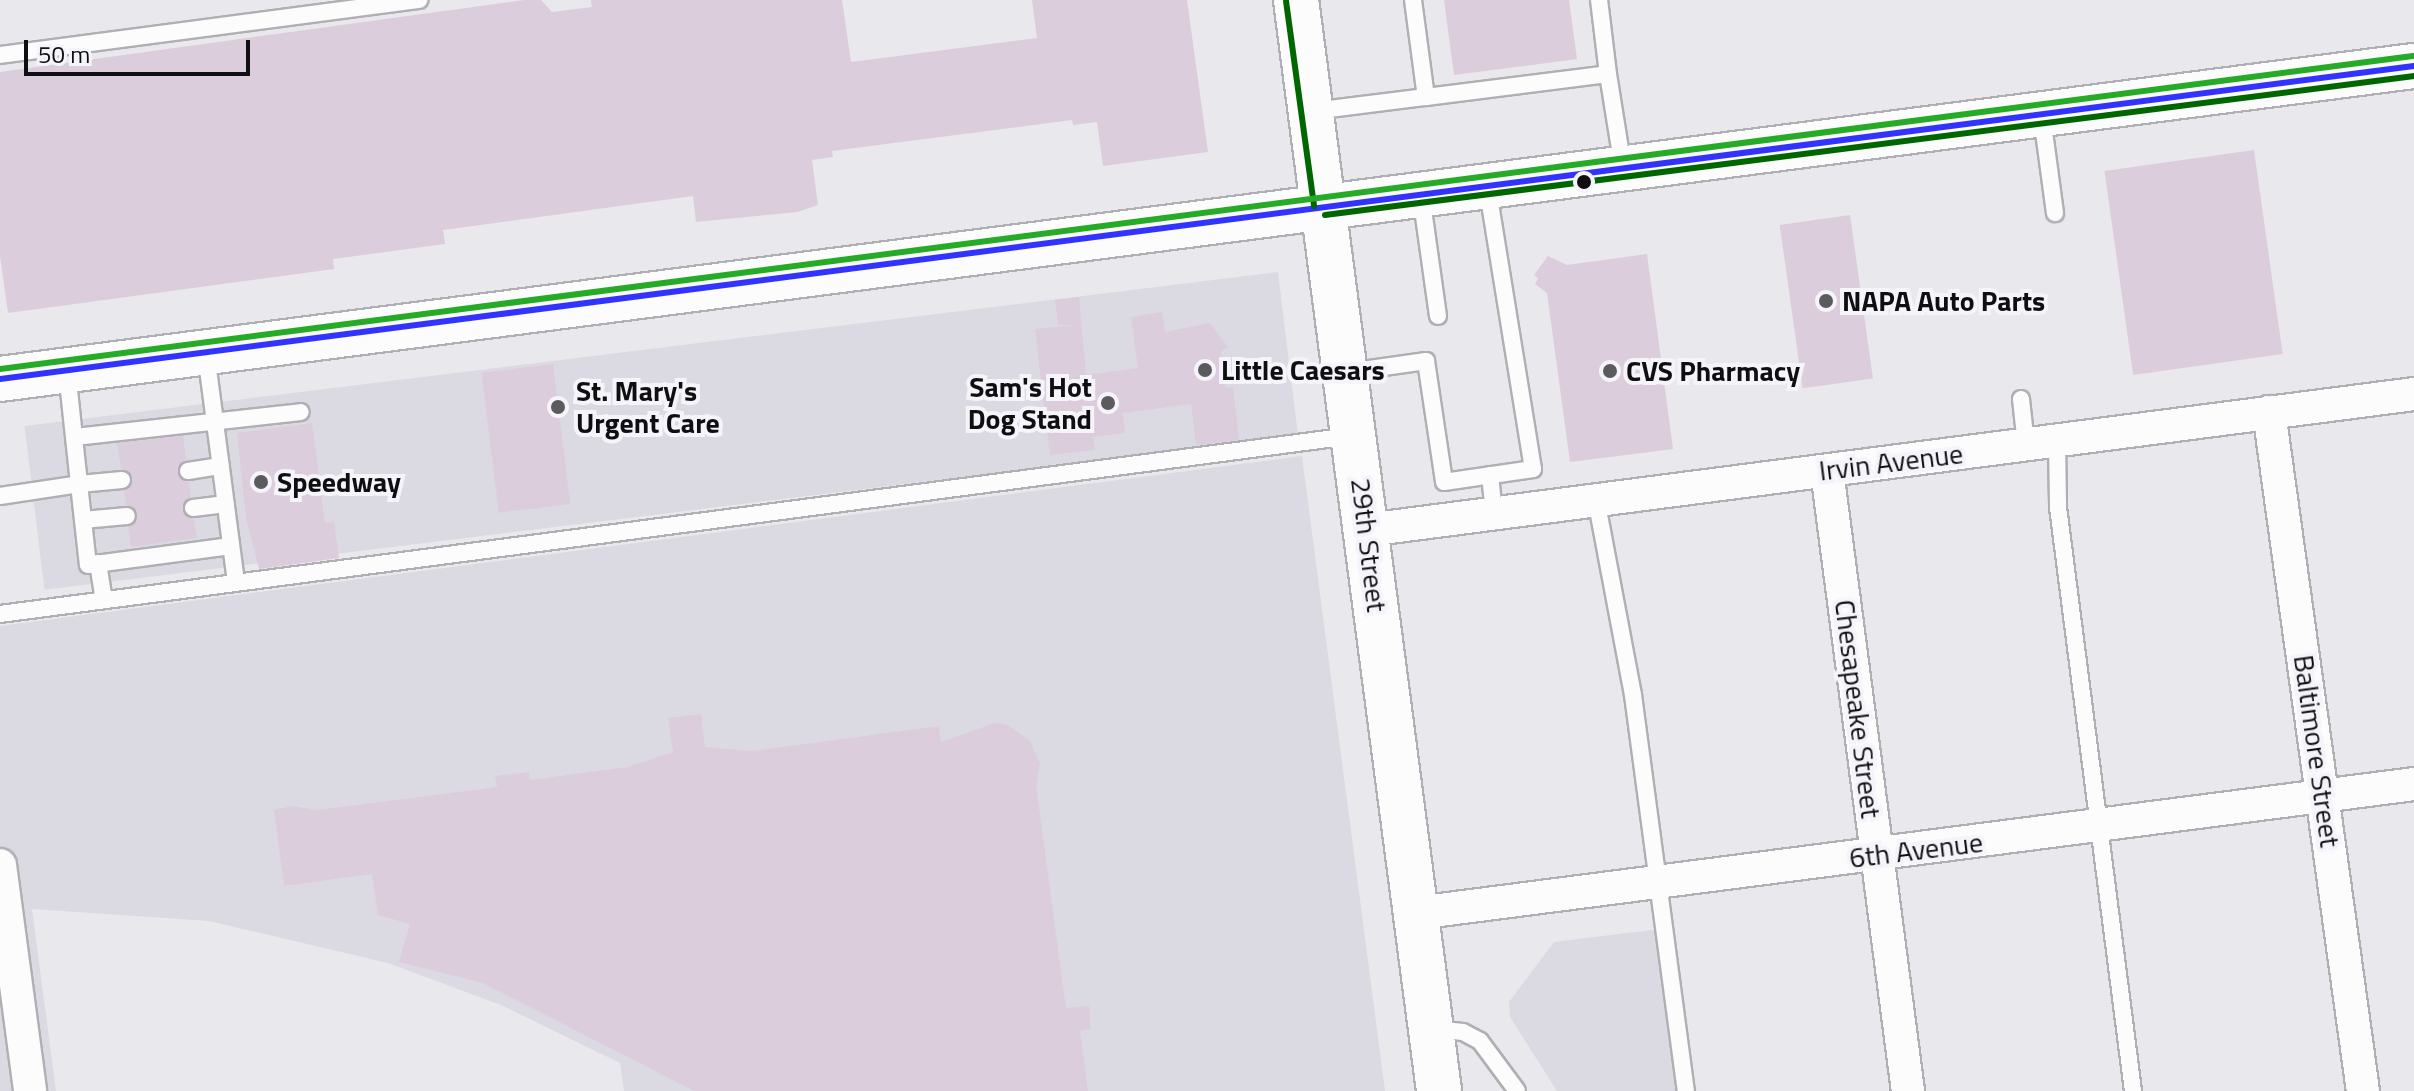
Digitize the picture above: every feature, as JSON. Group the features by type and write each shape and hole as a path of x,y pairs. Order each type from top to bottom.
{"main road":[{"name":"29th Street","path":"1296,0 1439,1091"},
{"path":"0,379 2414,66"}],"street":[{"name":"Irvin Avenue","path":"1367,530 2414,394"},
{"name":"Baltimore Street","path":"2269,412 2363,1091"},
{"name":"Chesapeake Street","path":"1827,471 1908,1091"},
{"name":"6th Avenue","path":"1417,913 2414,784"},
{"path":"0,865 30,1091"}],"lane":[{"path":"0,55 419,0"},
{"path":"1413,0 1426,97"},
{"path":"1599,0 1623,168"},
{"path":"1311,112 1608,74"},
{"path":"2041,116 2055,213"},
{"path":"1347,372 1426,361 1444,482 1533,469 1487,185"},
{"path":"1421,193 1438,316"},
{"path":"206,352 236,581"},
{"path":"67,370 88,565 231,546"},
{"path":"2021,399 2042,443 2058,507 2133,1091"},
{"path":"75,437 301,412"},
{"path":"0,614 1355,435"},
{"path":"188,471 221,466"},
{"path":"1490,475 1494,513"},
{"path":"0,496 122,480"},
{"path":"1596,499 1620,612 1686,1091"},
{"path":"193,508 226,504"},
{"path":"83,520 127,516"},
{"path":"98,563 104,599"},
{"path":"1431,1029 1463,1032 1480,1041 1517,1091"}],"shaded area":[{"path":"1278,272 1298,436 45,590 24,426"},
{"path":"1302,456 1385,1091 624,1091 620,1063 501,1005 388,963 209,921 32,909 56,1091 0,1091 0,626"},
{"path":"1660,929 1681,1091 1557,1091 1510,1017 1509,1002 1554,942"}],"building":[{"path":"541,0 552,12 592,7 591,0 842,0 851,62 1037,38 1032,0 1187,0 1208,152 1103,166 1097,122 1073,125 1072,120 832,151 833,157 812,160 818,205 797,212 696,222 693,196 443,230 445,244 333,259 334,269 8,313 0,256 0,72"},
{"path":"1444,0 1569,0 1577,59 1454,75"},
{"path":"2254,150 2283,354 2133,375 2104,171"},
{"name":"NAPA Auto Parts","path":"1850,215 1873,378 1803,388 1780,225"},
{"name":"CVS Pharmacy","path":"1647,254 1673,449 1570,462 1547,293 1535,284 1538,278 1534,275 1548,256 1567,265"},
{"path":"1079,297 1086,375 1138,368 1131,317 1162,312 1165,332 1210,323 1228,347 1221,352 1226,388 1233,387 1239,440 1196,445 1191,404 1123,413 1125,433 1093,437 1095,450 1050,455 1035,329 1075,325 1058,325 1055,300"},
{"path":"553,364 570,504 499,513 482,373"},
{"path":"312,423 325,523 334,522 339,558 259,569 246,518 237,433"},
{"path":"183,436 186,460 177,472 189,482 191,497 182,510 194,519 197,538 131,547 128,527 138,514 126,505 124,491 133,478 121,469 117,443"},
{"path":"701,714 705,747 752,751 939,726 941,742 995,723 1008,725 1030,741 1040,764 1036,785 1066,1008 1089,1006 1091,1029 1080,1031 1088,1091 694,1091 483,983 399,962 410,924 378,915 372,874 284,886 274,810 292,806 318,810 497,787 495,776 529,772 530,780 628,767 673,752 668,718"}],"transit line":[{"path":"1286,1 1314,206"},
{"path":"0,369 2413,56"},
{"path":"0,379 2414,66"},
{"path":"1325,215 2414,76"}],"place":[{"name":"NAPA Auto Parts","path":"1826,301"},
{"name":"Little Caesars","path":"1205,370"},
{"name":"CVS Pharmacy","path":"1610,371"},
{"name":"Sam's Hot Dog Stand","path":"1108,403"},
{"name":"St. Mary's Urgent Care","path":"558,407"},
{"name":"Speedway","path":"261,482"}]}
